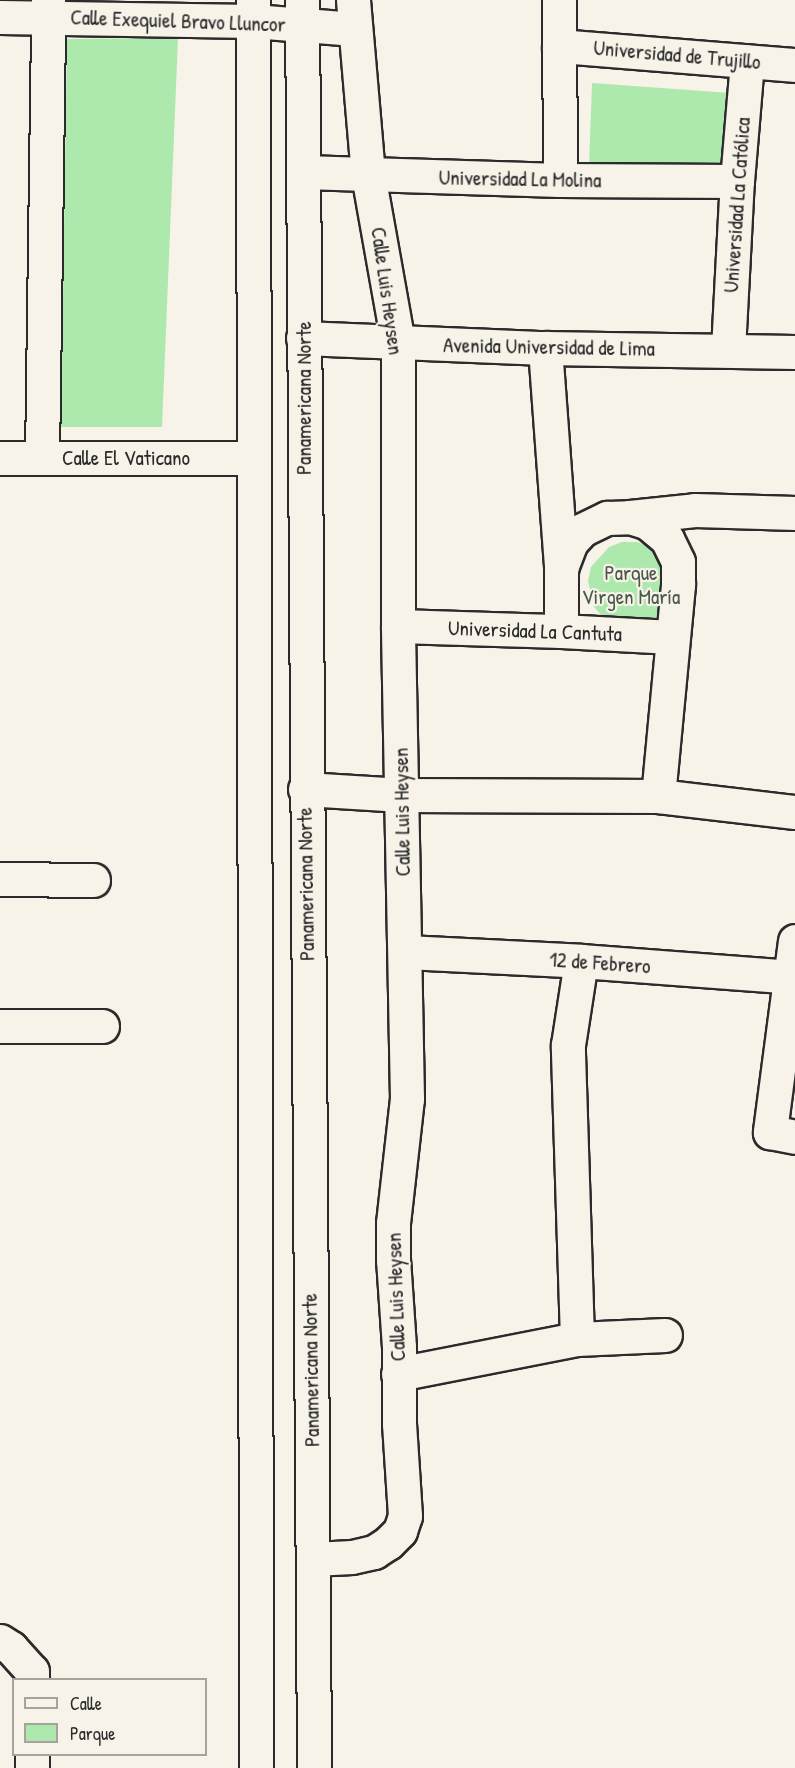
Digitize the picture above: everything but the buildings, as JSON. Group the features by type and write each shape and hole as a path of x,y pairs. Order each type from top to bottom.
{"main road":[{"path":"559,0 560,180"},
{"path":"42,458 47,9"},
{"name":"Calle Exequiel Bravo Lluncor","path":"0,17 47,9 253,10 354,15"},
{"path":"253,10 256,1768"},
{"name":"Panamericana Norte","path":"302,13 305,789 314,1768"},
{"name":"Calle Luis Heysen","path":"313,1559 352,1557 374,1552 400,1531 405,1516 398,1374 399,1347 393,1260 393,1223 407,1099 398,626 398,343 368,175 354,15"},
{"name":"Universidad de Trujillo","path":"560,46 795,65"},
{"name":"Universidad La Católica","path":"728,350 737,182 747,61"},
{"name":"Universidad La Molina","path":"303,172 560,180 737,182"},
{"name":"Avenida Universidad de Lima","path":"303,338 545,348 795,352"},
{"path":"545,348 556,525 561,568 561,631"},
{"name":"Calle El Vaticano","path":"0,458 252,458"},
{"path":"561,568 571,542 582,530 607,518 695,510 795,513"},
{"path":"630,517 648,523 667,539 678,562 658,796"},
{"name":"Universidad La Cantuta","path":"398,626 561,631 672,638"},
{"path":"305,789 402,795 658,796 795,813"},
{"path":"0,879 93,880"},
{"path":"782,1134 795,941"},
{"name":"12 de Febrero","path":"406,952 581,961 793,976"},
{"path":"576,1339 568,1045 581,961"},
{"path":"0,1026 102,1026"},
{"path":"398,1374 576,1339 666,1335"},
{"path":"0,1641 11,1648 32,1671 32,1678"}],"green space":[{"path":"178,38 162,427 61,427 67,39"},
{"path":"592,83 730,93 727,167 589,166"},
{"name":"Parque Virgen María","path":"622,542 637,542 651,547 663,556 666,611 656,621 603,617 594,607 588,581 591,567 609,547"}]}
